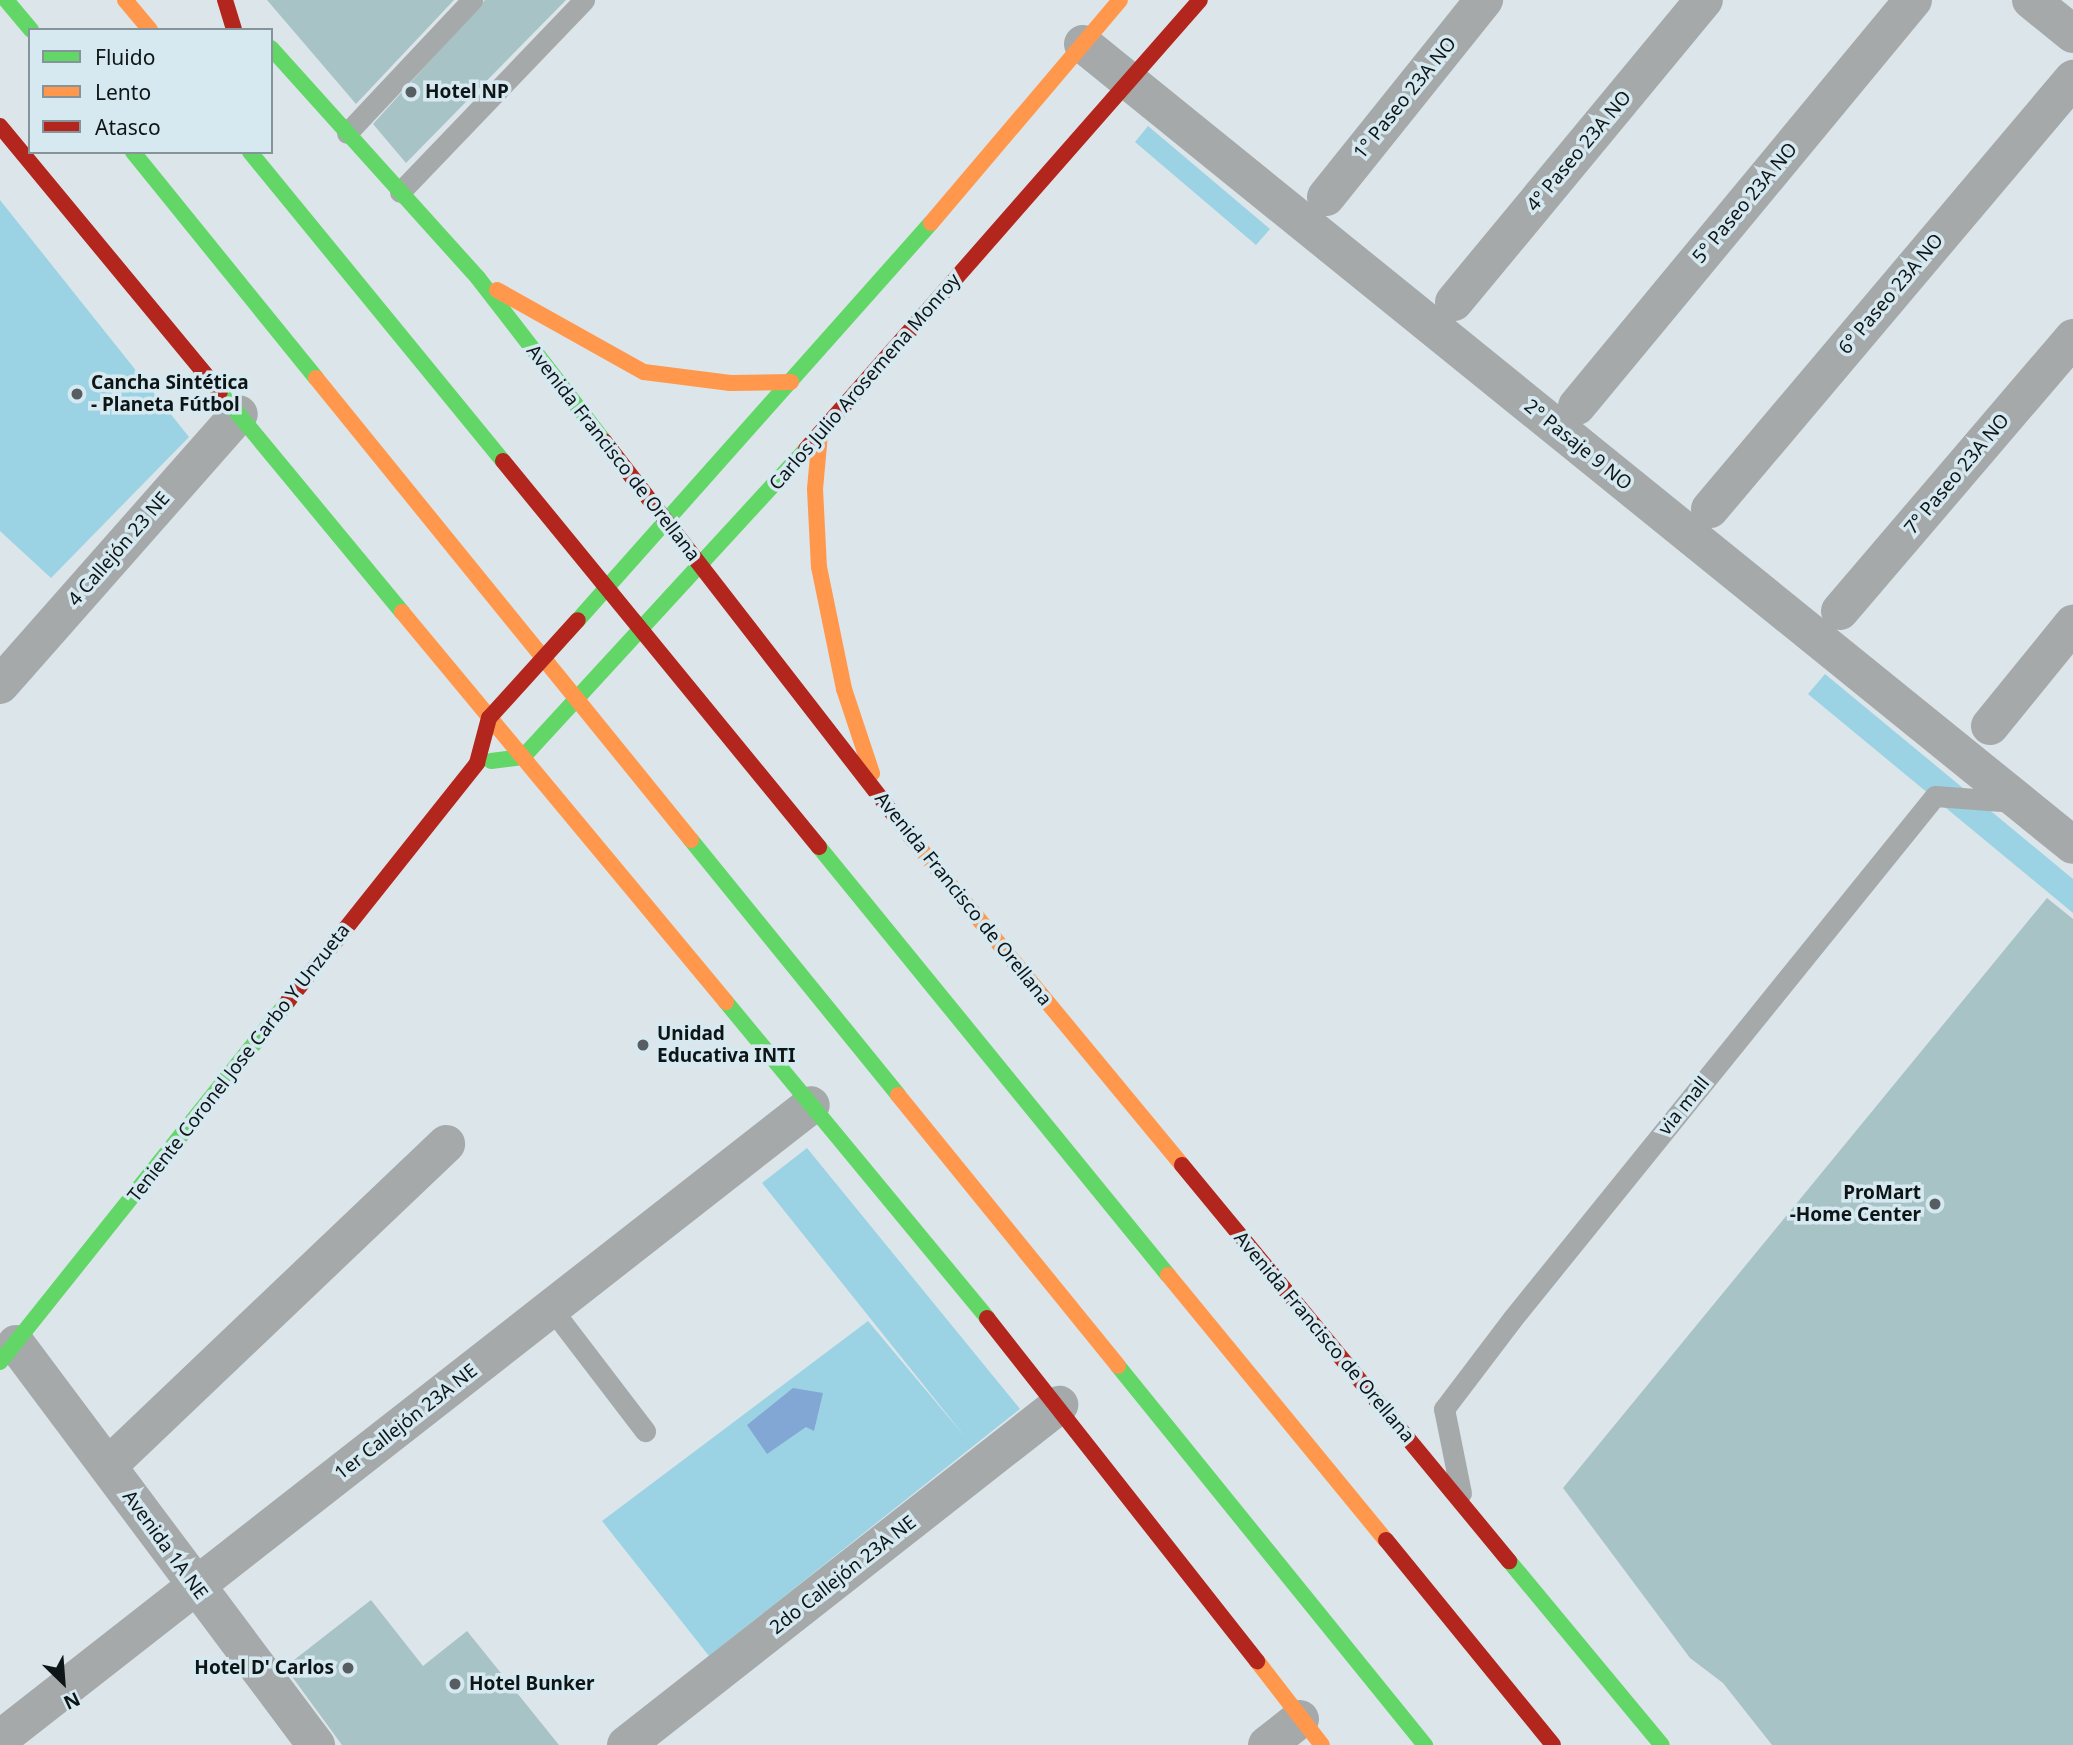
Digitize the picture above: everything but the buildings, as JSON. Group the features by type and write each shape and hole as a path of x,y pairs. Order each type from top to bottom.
{"main road":[{"path":"6,0 29,28"},
{"path":"125,0 148,28"},
{"path":"226,0 233,28"},
{"path":"226,0 253,28"},
{"path":"489,718 791,382 1120,0"},
{"name":"Carlos Julio Arosemena Monroy","path":"523,757 702,569 1127,80 1200,0"},
{"name":"Avenida Francisco de Orellana","path":"273,50 478,278 882,802 1662,1745"},
{"path":"0,126 1059,1405 1311,1732"},
{"path":"135,154 545,654 1425,1745"},
{"path":"252,154 1553,1745"},
{"path":"282,163 314,230"},
{"path":"478,278 644,372 730,383 791,382"},
{"path":"820,434 815,529 828,623 882,802"},
{"name":"Teniente Coronel Jose Carbo Y Unzueta","path":"8,1353 477,763 489,718"},
{"path":"477,763 523,757"}],"street":[{"name":"1° Paseo 23A NO","path":"1326,197 1484,0"},
{"name":"4° Paseo 23A NO","path":"1454,302 1704,0"},
{"name":"5° Paseo 23A NO","path":"1577,406 1913,0"},
{"path":"2031,0 2073,34"},
{"name":"2° Pasaje 9 NO","path":"1083,44 2073,845"},
{"name":"6° Paseo 23A NO","path":"1710,509 2073,79"},
{"name":"7° Paseo 23A NO","path":"1840,611 2073,338"},
{"name":"4 Callejón 23 NE","path":"0,685 239,414"},
{"path":"1990,726 2073,624"},
{"name":"1er Callejón 23A NE","path":"0,1739 811,1105"},
{"path":"108,1466 446,1144"},
{"name":"Avenida 1A NE","path":"8,1353 108,1466 195,1587 316,1745"},
{"name":"2do Callejón 23A NE","path":"626,1745 1059,1405"},
{"path":"1267,1745 1311,1732"}],"lane":[{"path":"347,132 472,0"},
{"path":"400,192 584,0"},
{"name":"via mall","path":"1463,1505 1444,1409 1513,1318 1935,796 2020,802"},
{"path":"551,1308 645,1432"}],"shaded area":[{"path":"1148,126 1270,229 1256,245 1135,142"},
{"name":"Cancha Sintética - Planeta Fútbol","path":"0,200 189,437 51,578 0,531"},
{"path":"1825,674 2073,879 2073,913 1808,694"},
{"path":"807,1148 1020,1409 709,1656 602,1521 868,1321 966,1438 762,1183"},
{"path":"793,1388 823,1393 814,1431 806,1427 767,1454 747,1425"}],"traffic: fast":[{"path":"6,0 29,28"},
{"path":"273,50 478,278 604,441"},
{"path":"135,154 316,378"},
{"path":"252,154 503,461"},
{"path":"578,620 931,223"},
{"path":"220,392 402,612"},
{"path":"491,761 523,757 806,449"},
{"path":"691,840 898,1095"},
{"path":"819,847 1168,1275"},
{"path":"0,1362 288,1001"},
{"path":"726,1002 987,1318"},
{"path":"1118,1366 1425,1745"},
{"path":"1509,1561 1662,1745"}],"traffic: slow":[{"path":"125,0 148,28"},
{"path":"931,223 1120,0"},
{"path":"497,290 644,372 730,383 791,382"},
{"path":"316,378 691,840"},
{"path":"820,434 815,489 819,567 844,689 872,773"},
{"path":"402,612 726,1002"},
{"path":"914,841 1182,1165"},
{"path":"898,1095 1118,1366"},
{"path":"1168,1275 1386,1540"},
{"path":"1257,1661 1322,1745"}],"traffic: jam":[{"path":"225,0 233,28"},
{"path":"806,449 1200,0"},
{"path":"0,126 220,392"},
{"path":"604,441 914,841"},
{"path":"503,461 819,847"},
{"path":"288,1001 477,763 489,718 578,620"},
{"path":"1182,1165 1509,1561"},
{"path":"987,1318 1257,1661"},
{"path":"1386,1540 1553,1745"}],"place":[{"name":"Hotel NP","path":"411,92"},
{"name":"Cancha Sintética - Planeta Fútbol","path":"77,394"},
{"name":"Unidad Educativa INTI","path":"643,1045"},
{"name":"ProMart -Home Center","path":"1935,1204"},
{"name":"Hotel D' Carlos","path":"348,1668"},
{"name":"Hotel Bunker","path":"455,1684"}]}
